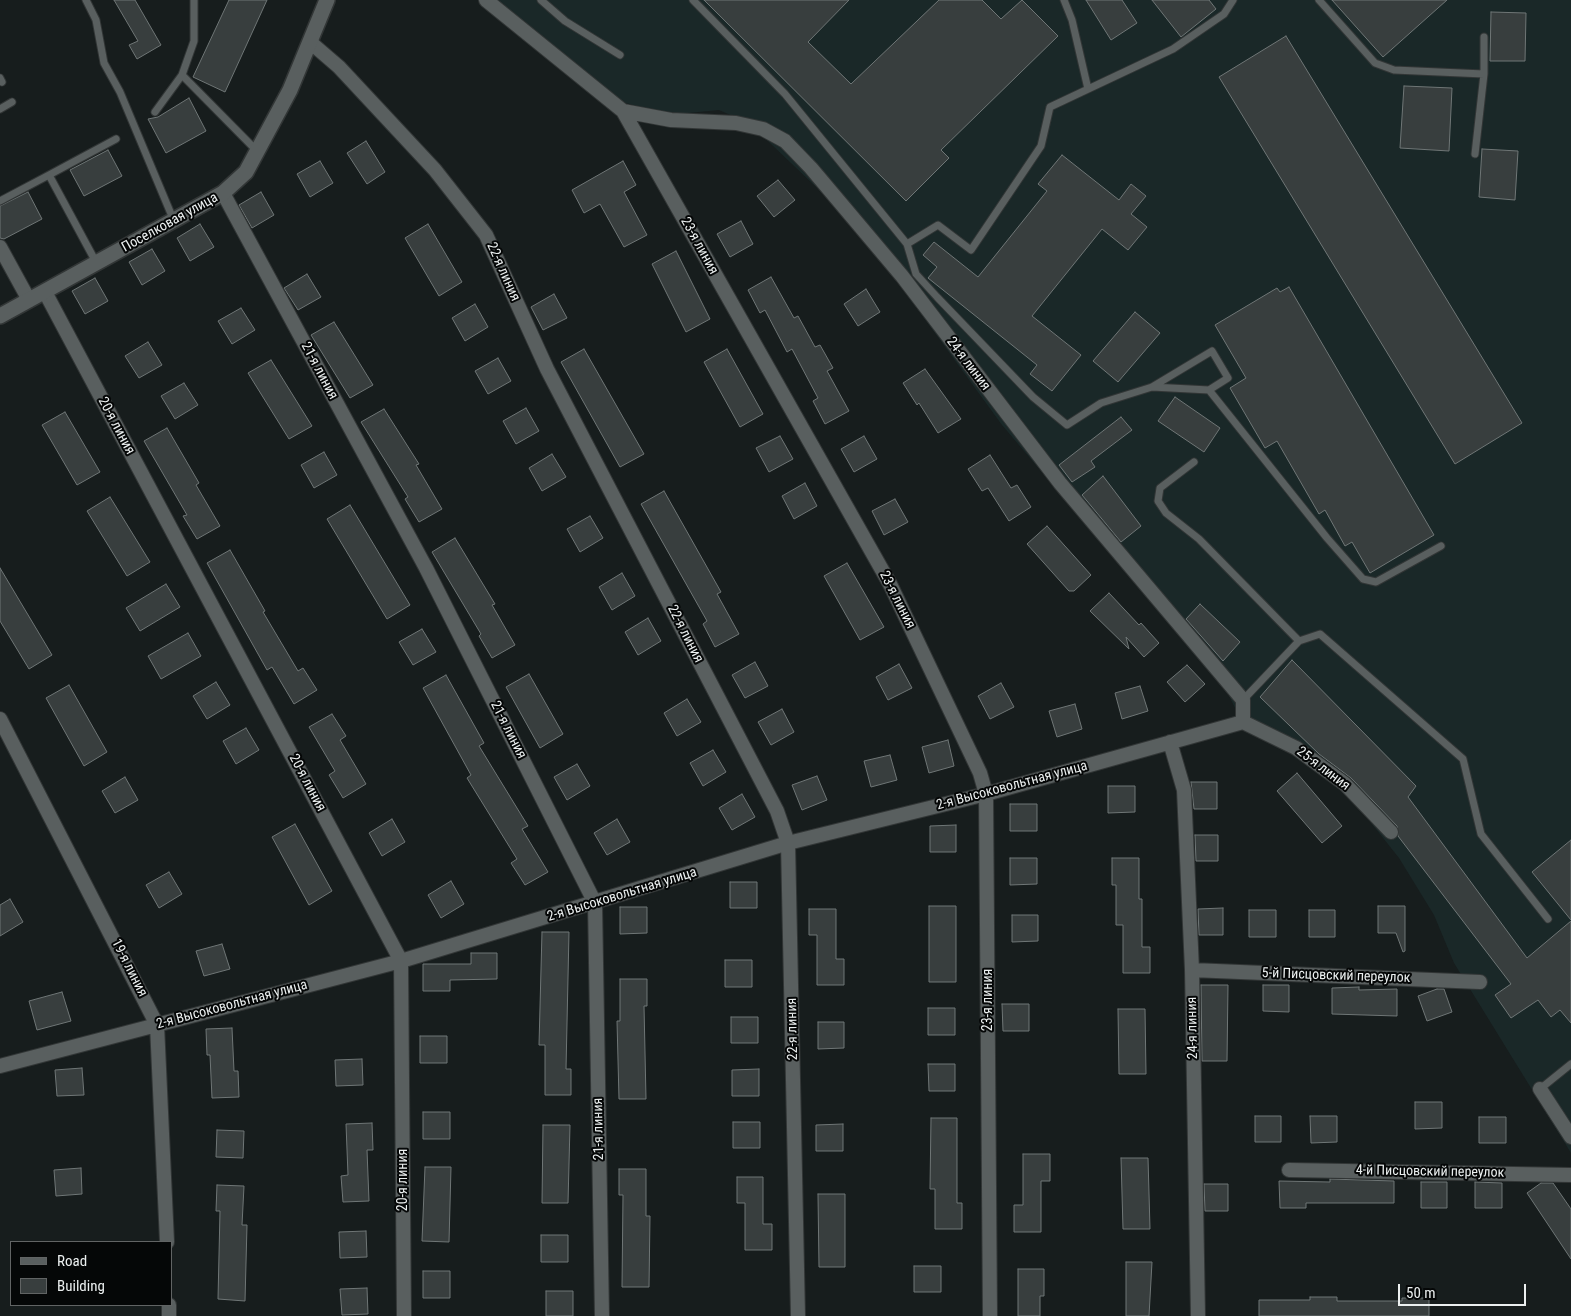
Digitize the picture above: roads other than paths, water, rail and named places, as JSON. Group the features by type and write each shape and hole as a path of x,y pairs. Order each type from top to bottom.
{"street":[{"name":"Поселковая улица","path":"0,316 223,193 246,172 290,90 327,0"},
{"name":"23-я линия","path":"488,1 623,111 890,584 980,773 986,794 990,1316"},
{"name":"22-я линия","path":"310,42 339,67 435,170 486,235 547,369 777,811 788,843 798,1316"},
{"name":"24-я линия","path":"623,111 671,120 736,123 763,129 785,141 811,168 902,276 1060,483 1242,700"},
{"name":"21-я линия","path":"223,193 426,568 596,903 602,1316"},
{"path":"0,247 29,300"},
{"name":"20-я линия","path":"45,292 401,961 404,1316"},
{"path":"1242,700 1243,722"},
{"name":"19-я линия","path":"0,719 157,1025 168,1241"},
{"name":"2-я Высоковольтная улица","path":"0,1066 401,961 788,843 986,794 1243,722"},
{"name":"25-я линия","path":"1243,722 1296,748 1345,784 1391,832"},
{"name":"24-я линия","path":"1170,742 1184,790 1192,970 1198,1316"},
{"name":"5-й Писцовский переулок","path":"1192,970 1480,982"},
{"path":"1540,1089 1571,1137"},
{"name":"4-й Писцовский переулок","path":"1289,1170 1571,1175"}],"lane":[{"path":"86,0 96,20 104,63 120,92 174,221"},
{"path":"155,112 182,75 194,42 194,0"},
{"path":"541,0 565,21 620,55"},
{"path":"693,0 785,94 907,244 916,274 1033,397 1067,425 1101,403 1152,387 1212,350 1228,378 1209,390 1152,387"},
{"path":"1064,0 1072,20 1088,89"},
{"path":"907,244 938,225 971,250 1041,146 1050,107 1174,49 1224,14 1233,0"},
{"path":"1319,0 1375,63 1394,70 1484,74"},
{"path":"1475,154 1484,74 1484,37"},
{"path":"182,75 258,152"},
{"path":"0,108 12,102"},
{"path":"0,201 116,139"},
{"path":"49,175 97,264"},
{"path":"1209,390 1363,579 1376,582 1441,546"},
{"path":"1194,462 1160,488 1158,501 1166,513 1199,539 1299,641"},
{"path":"1242,700 1299,641 1320,634 1462,759 1481,834 1548,919"},
{"path":"1540,1089 1571,1064"}]}
